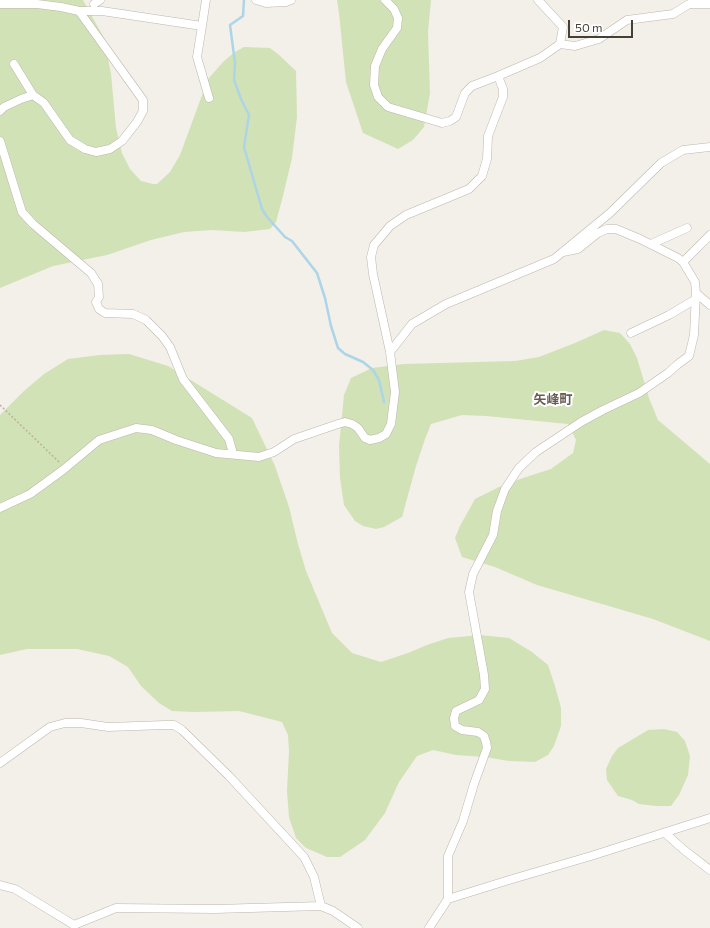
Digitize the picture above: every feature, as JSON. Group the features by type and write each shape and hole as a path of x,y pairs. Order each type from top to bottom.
{"street":[{"path":"206,0 197,57 209,98"},
{"path":"256,0 266,3 286,2 291,0"},
{"path":"385,0 394,9 398,18 397,28 382,49 375,66 374,84 378,96 388,107 442,123 450,121 456,117 465,93 472,86 540,58 560,44 575,46 599,39 627,20 672,14 688,2 710,4"},
{"path":"538,0 563,27 560,44"},
{"path":"0,4 37,4 79,11 102,11 202,26"},
{"path":"14,64 33,95 44,103 70,140 85,149 96,152 110,149 122,141 137,122 143,111 143,100 79,11"},
{"path":"0,508 30,494 100,440 136,428 152,430 176,440 216,452 259,456 274,452 294,439 345,422 358,428 365,438 370,440 386,434 391,424 395,392 390,352 373,274 371,257 374,245 390,226 406,215 469,189 482,176 487,159 488,136 504,97 503,89 498,76"},
{"path":"0,111 4,106 33,95"},
{"path":"0,141 22,212 33,224 91,273 98,284 99,297 96,302 99,309 105,313 133,314 146,320 162,336 170,347 184,379 229,439 233,454"},
{"path":"390,352 412,324 446,304 554,259 610,213 661,163 683,150 710,147"},
{"path":"651,244 687,228"},
{"path":"429,928 448,899 448,856 463,821 487,748 484,736 478,732 462,730 455,726 454,718 456,711 479,700 485,689 484,675 469,592 473,574 493,535 497,511 505,489 520,468 536,452 581,422 639,393 690,356 694,335 696,296 695,282 683,262 640,238 616,229 607,229 598,233 578,249 563,252"},
{"path":"683,262 710,235"},
{"path":"696,296 710,305"},
{"path":"631,333 669,314 696,296"},
{"path":"0,763 50,727 65,723 108,726 174,725 182,730 224,772 304,857 314,877 321,906"},
{"path":"448,899 710,818"},
{"path":"665,833 710,870"},
{"path":"0,885 15,889 74,926 116,908 215,909 321,906 333,911 358,928"}],"path":[{"path":"0,405 62,465"}],"green space":[{"path":"0,0 83,0 104,38 111,74 116,128 122,153 130,169 141,181 153,184 157,184 170,172 180,155 208,79 224,61 244,47 270,48 278,54 296,71 297,117 292,158 276,222 270,229 244,232 212,230 184,232 151,240 107,255 53,266 0,288"},
{"path":"337,0 431,0 428,32 430,93 424,127 413,140 398,149 363,133 346,82"},
{"path":"604,330 620,333 630,344 637,358 649,398 658,420 710,464 710,641 653,619 537,585 495,567 462,557 455,538 475,499 499,487 551,469 573,453 576,440 568,424 462,415 431,424 416,466 402,517 384,527 376,529 363,526 355,521 344,505 340,478 339,446 344,395 351,378 372,368 404,364 515,361 539,357"},
{"path":"129,354 168,366 252,418 275,466 289,507 306,571 332,633 352,653 381,662 448,638 480,635 509,638 532,652 548,665 561,708 561,726 554,746 548,755 535,762 509,761 485,757 456,755 433,750 417,756 399,782 385,813 365,840 340,857 327,857 306,848 296,838 289,817 287,791 289,751 288,735 282,722 239,711 172,711 159,703 141,686 128,667 109,656 77,649 27,649 0,655 0,415 44,374 68,359 100,355"},
{"path":"664,729 677,732 685,741 690,756 688,775 679,795 671,806 639,804 632,800 618,796 607,780 606,769 612,756 618,748 648,730"}],"waterway":[{"path":"244,0 243,16 230,25 235,63 234,80 249,115 244,147 262,209 267,217 285,237 292,241 317,273 338,348 345,354 363,362 373,370 379,380 384,402"}],"district":[{"name":"矢峰町","path":"553,400"}]}
